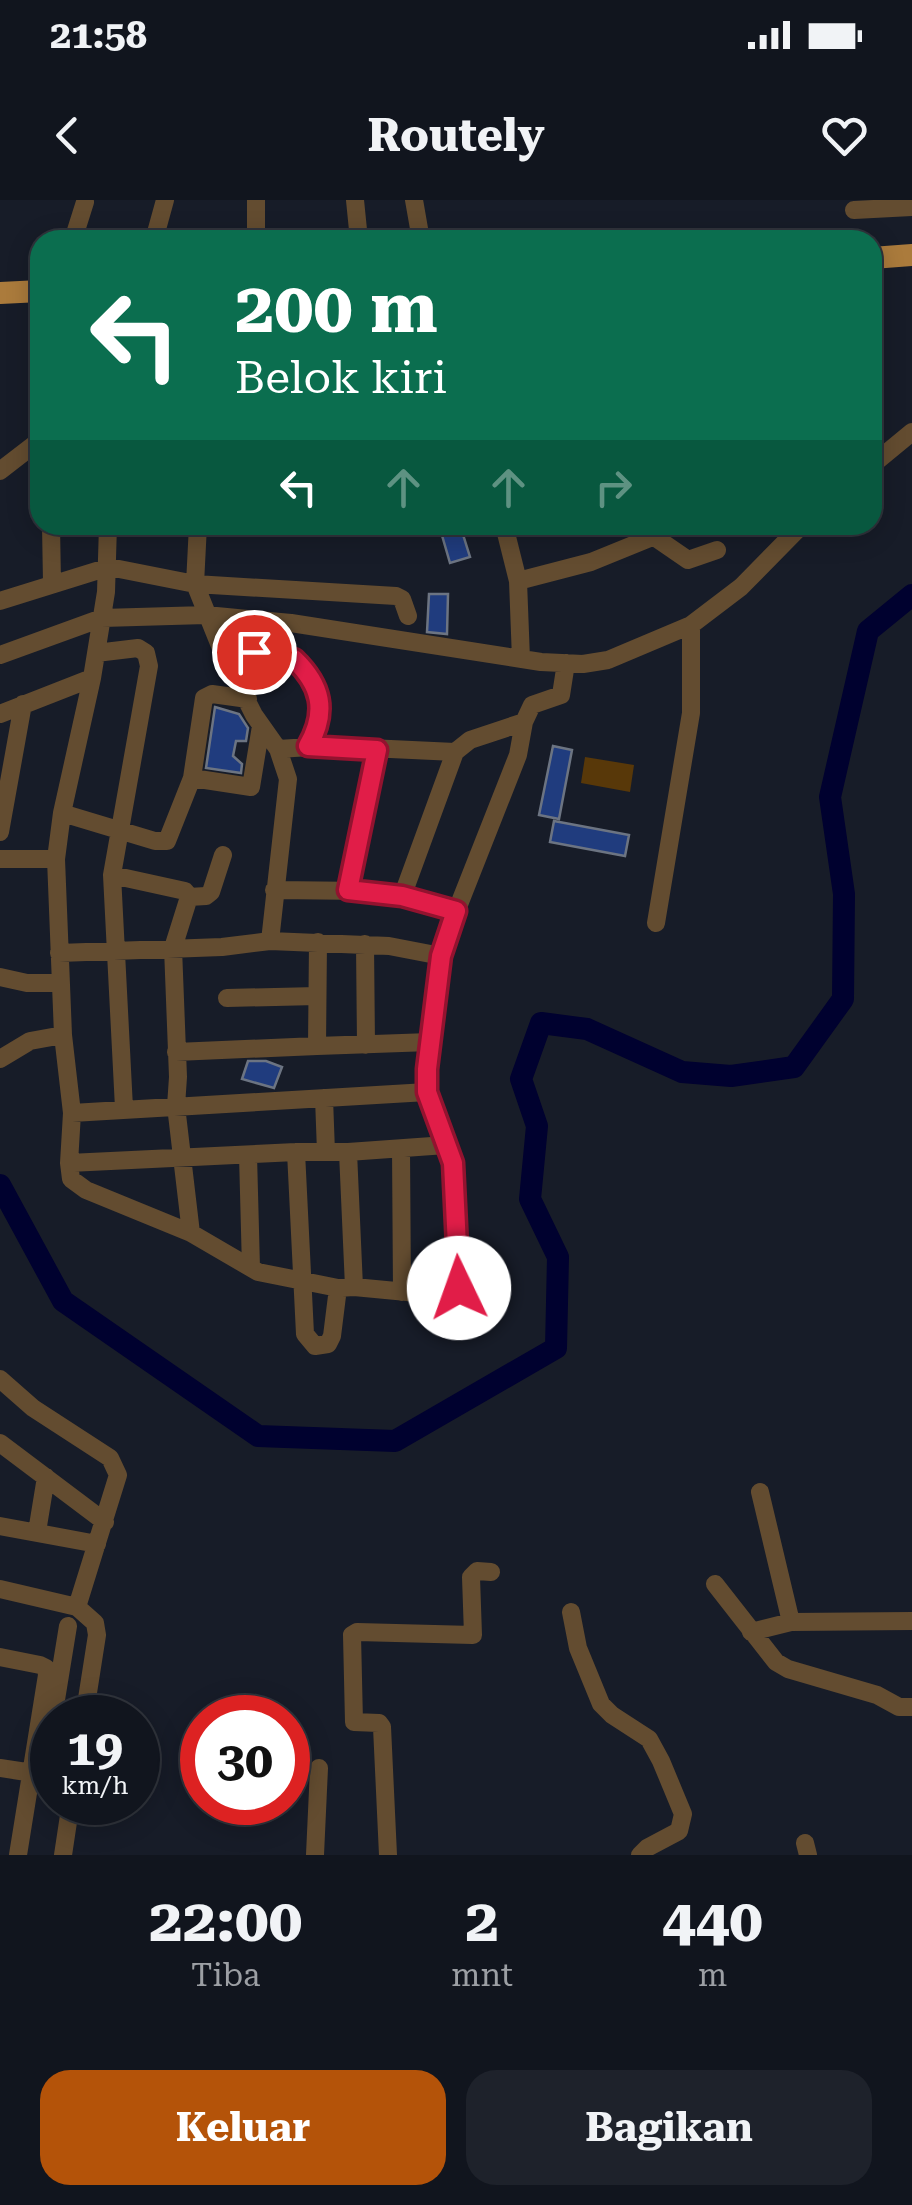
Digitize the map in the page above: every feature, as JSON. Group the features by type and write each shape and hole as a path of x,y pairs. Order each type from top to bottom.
{"main road":[{"path":"882,257 912,255"},
{"path":"0,292 30,291"}],"street":[{"path":"157,230 165,200"},
{"path":"256,200 256,230"},
{"path":"355,200 358,230"},
{"path":"414,200 419,230"},
{"path":"76,230 85,202"},
{"path":"854,210 912,207"},
{"path":"882,457 912,432"},
{"path":"0,471 30,448"},
{"path":"51,535 52,583"},
{"path":"108,535 109,567 102,618 56,859 63,1035 72,1112 71,1179 86,1190 191,1233 258,1272 301,1283 456,1294 459,1288 453,1163 427,1092 441,956 518,756 524,722 532,704 561,695 566,663"},
{"path":"197,535 194,584 222,652 261,726 278,749 288,779 270,941"},
{"path":"507,535 518,580 521,659"},
{"path":"0,655 102,618 206,615 290,623 521,659 583,664 608,660 691,626 741,587 792,535"},
{"path":"518,580 590,562 650,538 688,560 717,550"},
{"path":"0,602 109,567 194,584 396,596 406,606 408,616"},
{"path":"656,924 685,763 693,676 691,626"},
{"path":"96,653 138,648 148,659 112,875 124,1108"},
{"path":"222,652 286,656 311,675 320,694 316,726 308,746"},
{"path":"0,714 92,678"},
{"path":"62,812 155,841 167,841 192,778 207,694 248,698"},
{"path":"0,832 23,704"},
{"path":"402,896 458,746 524,722"},
{"path":"192,778 251,787 261,726"},
{"path":"278,749 308,746 455,752"},
{"path":"348,890 377,750"},
{"path":"189,897 210,892 222,856"},
{"path":"0,859 56,859"},
{"path":"112,875 185,891 189,897 190,905 173,948 176,1106 191,1233"},
{"path":"274,890 348,890 402,896 456,911"},
{"path":"59,954 270,941 365,944 441,956"},
{"path":"317,1046 318,942"},
{"path":"365,944 366,1045"},
{"path":"0,977 27,983 60,983"},
{"path":"227,998 317,996"},
{"path":"0,1058 30,1041 63,1035"},
{"path":"176,1052 430,1042"},
{"path":"72,1112 427,1092"},
{"path":"324,1098 326,1152"},
{"path":"69,1163 446,1145"},
{"path":"401,1149 402,1292"},
{"path":"296,1152 301,1283 306,1334 315,1346 328,1344 346,1288 348,1152"},
{"path":"248,1154 251,1268"},
{"path":"0,1378 33,1408 114,1462 118,1481 77,1606"},
{"path":"0,1442 105,1522"},
{"path":"37,1532 46,1478"},
{"path":"760,1492 791,1622"},
{"path":"0,1526 97,1544"},
{"path":"388,1855 382,1727 379,1722 354,1722 352,1635 473,1635 471,1577 477,1571 491,1572"},
{"path":"715,1584 771,1657 788,1669 877,1694 899,1707 912,1707"},
{"path":"0,1590 77,1606 95,1623 97,1635 88,1695"},
{"path":"571,1612 578,1648 601,1704 612,1716 649,1739 683,1814 679,1831 640,1855"},
{"path":"751,1632 791,1622 912,1621"},
{"path":"57,1695 68,1626"},
{"path":"0,1657 46,1668 43,1695"},
{"path":"0,1768 30,1773"},
{"path":"315,1855 319,1768"},
{"path":"18,1855 30,1790"},
{"path":"30,1855 35,1825"},
{"path":"62,1855 67,1825"}],"shaded area":[{"path":"585,757 634,765 630,792 581,783"}],"building":[{"path":"442,535 463,535 470,557 450,563"},
{"path":"429,594 448,594 447,634 427,632"},
{"path":"215,707 239,714 248,728 246,741 236,741 233,756 242,764 241,773 206,768"},
{"path":"553,746 572,750 559,819 539,815"},
{"path":"554,821 629,835 625,856 550,842"},
{"path":"248,1061 266,1061 282,1067 274,1088 242,1079"}],"waterway":[{"path":"0,1185 63,1301 258,1436 395,1441 556,1348 558,1257 530,1199 537,1126 521,1079 541,1023 587,1029 682,1072 731,1076 794,1067 843,999 844,894 830,797 868,631 912,595"}],"route":[{"path":"254,652 294,659 311,675 320,694 316,726 308,746 377,750 348,890 402,896 456,911 441,956 427,1092 453,1163 459,1288"}]}
